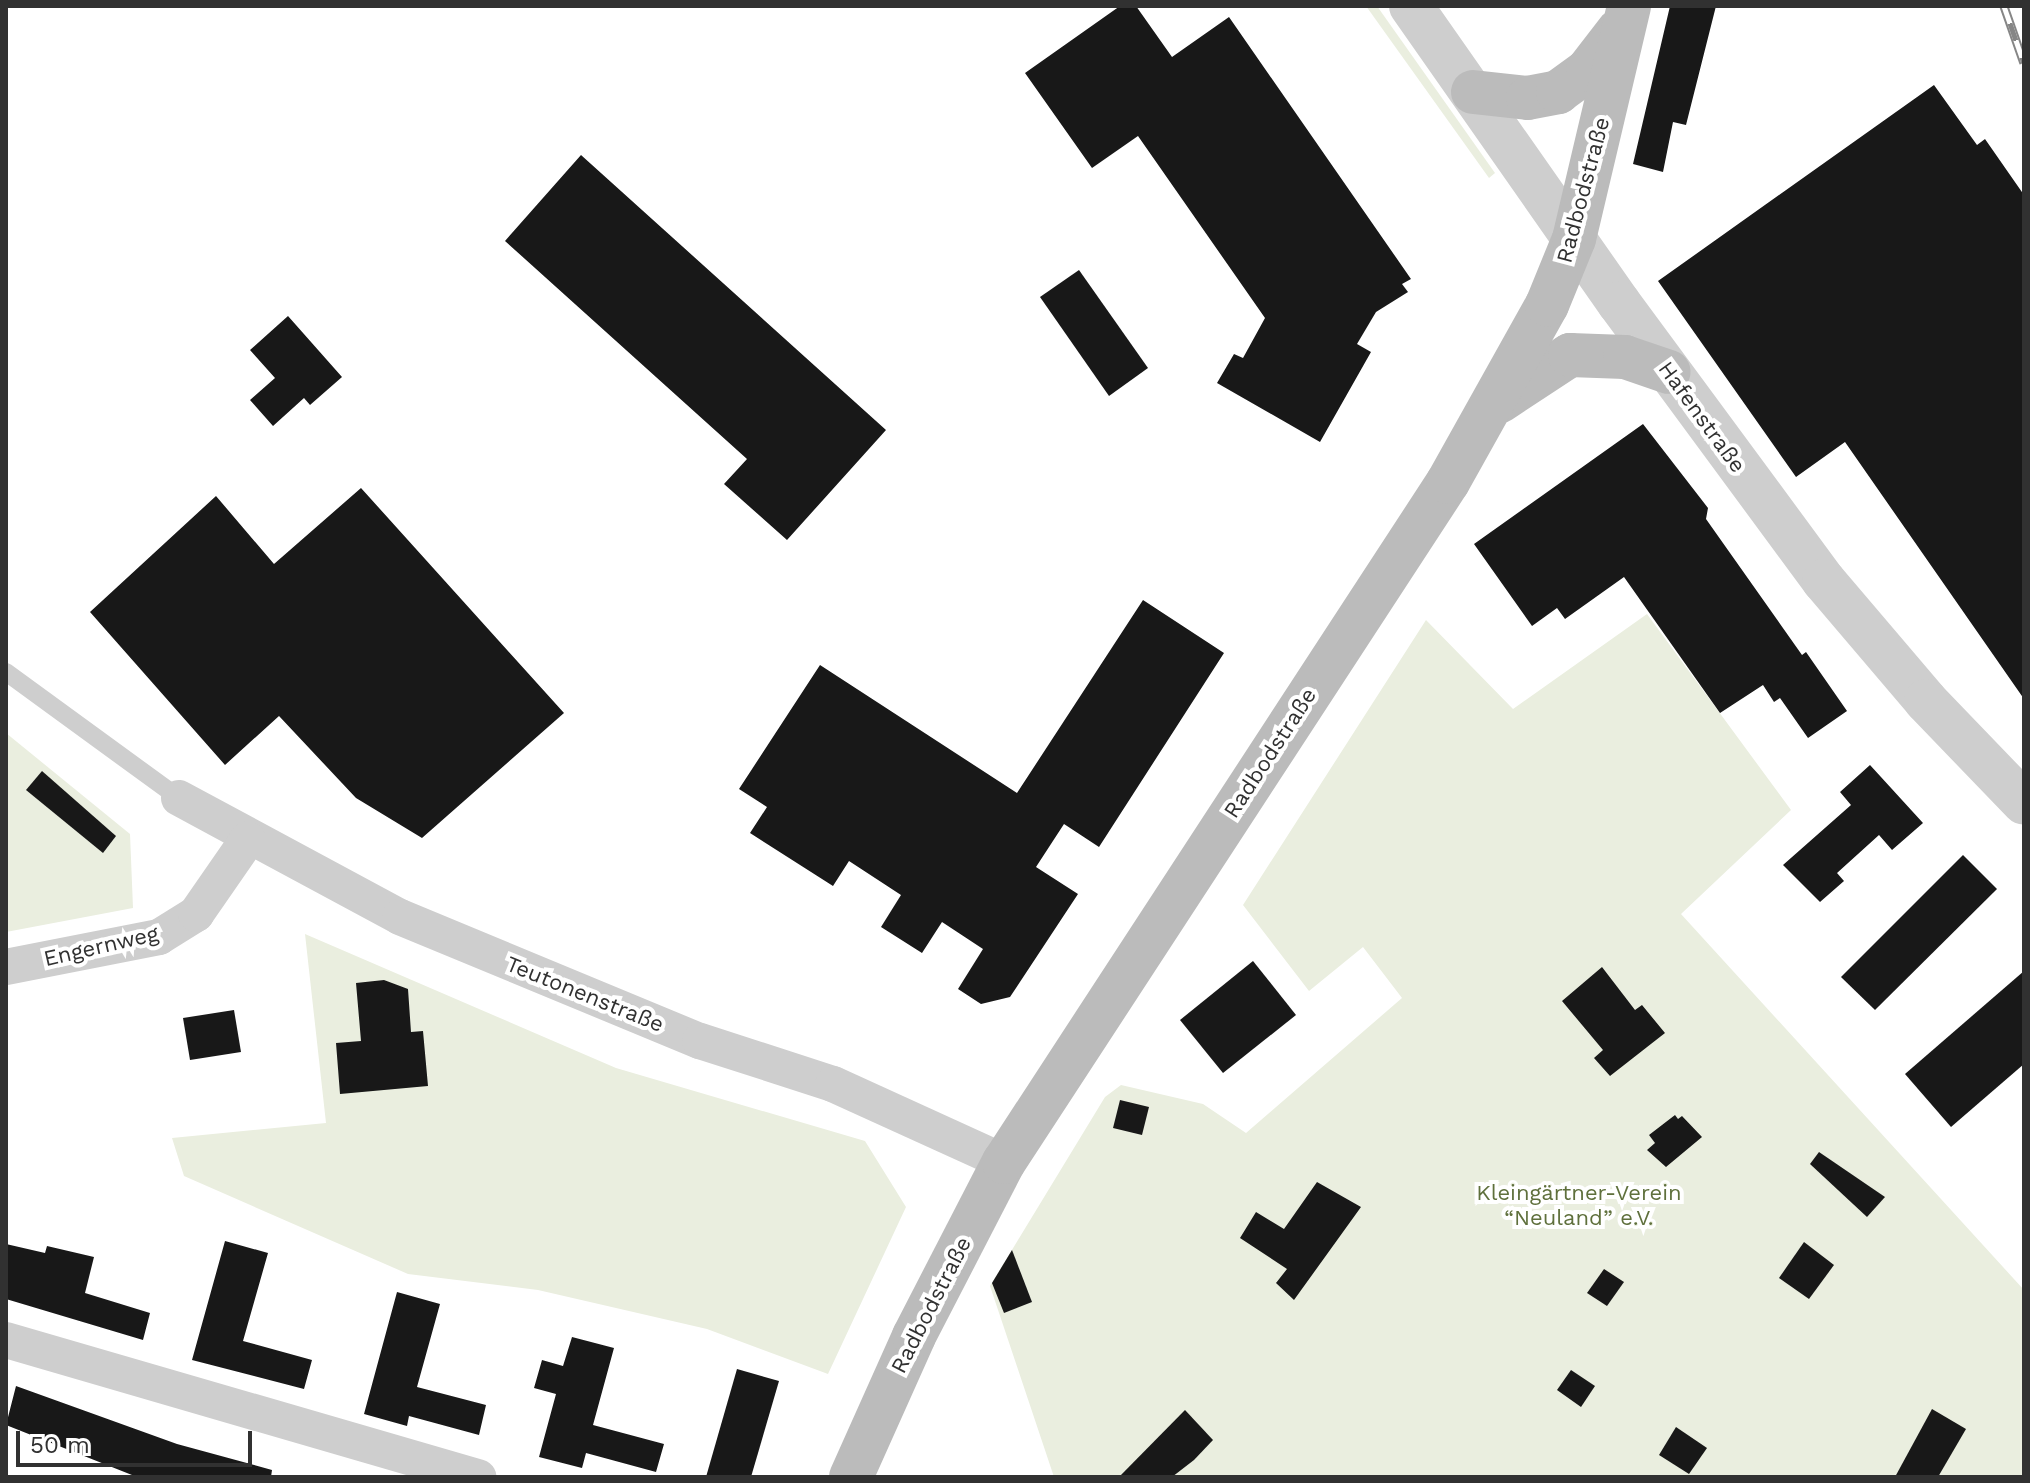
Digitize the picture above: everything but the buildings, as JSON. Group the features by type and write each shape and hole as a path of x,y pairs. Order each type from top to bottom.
{"main road":[{"path":"1473,92 1528,98 1558,92 1588,70 1627,14"},
{"name":"Radbodstraße","path":"851,1477 914,1336 1004,1162 1491,407 1547,305 1574,239 1627,14"},
{"path":"1491,407 1570,355 1625,357 1669,372"}],"street":[{"name":"Hafenstraße","path":"1411,6 1669,372 1824,581 1926,701 2024,803"},
{"name":"Teutonenstraße","path":"179,798 248,839 400,917 700,1041 833,1084 1004,1162"},
{"name":"Engernweg","path":"6,967 159,937 196,914 248,839"},
{"path":"6,1340 479,1477"}],"lane":[{"path":"6,672 179,798"}],"green space":[{"path":"1366,6 1377,6 1495,173 1489,178"},
{"name":"Kleingärtner-Verein “Neuland” e.V.","path":"1647,614 1791,810 1681,914 2024,1290 2024,1477 1054,1477 990,1286 1105,1097 1121,1085 1203,1104 1246,1133 1402,998 1363,947 1309,991 1243,905 1426,620 1513,709"},
{"path":"6,733 130,834 133,908 6,932"},
{"path":"305,934 616,1068 865,1141 906,1207 828,1374 707,1329 538,1290 408,1274 184,1176 172,1138 326,1123"}],"railway":[{"path":"2004,6 2024,63"}]}
